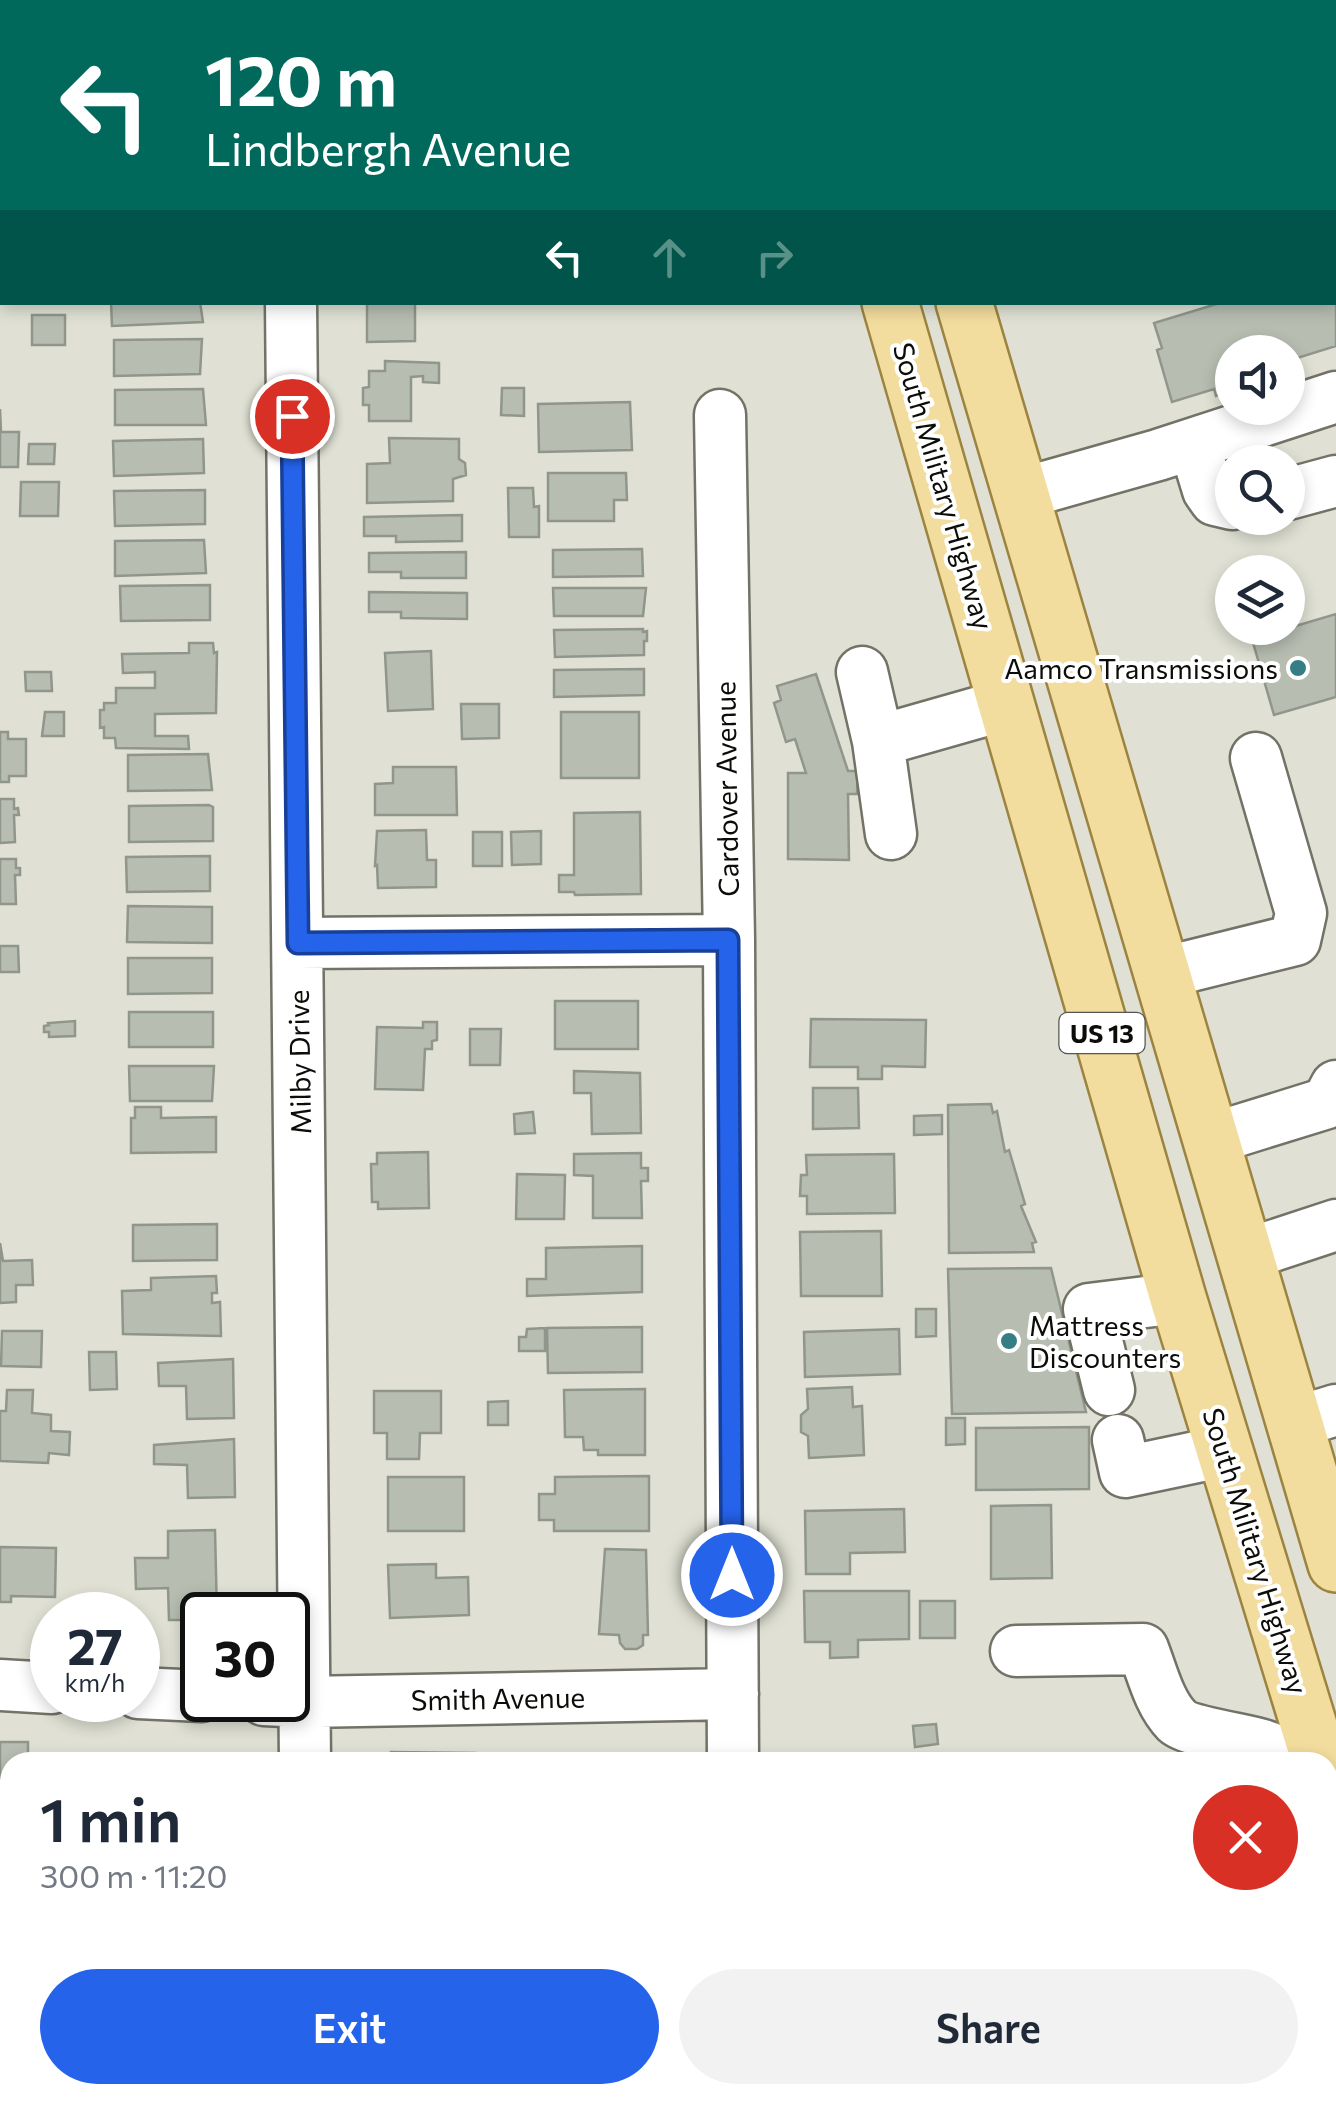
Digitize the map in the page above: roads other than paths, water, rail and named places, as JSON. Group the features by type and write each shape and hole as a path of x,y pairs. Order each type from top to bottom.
{"main road":[{"name":"South Military Highway","path":"891,305 1178,1298 1316,1739"},
{"name":"US 13","path":"965,305 1245,1255 1315,1416 1336,1564"}],"street":[{"name":"Milby Drive","path":"286,1592 298,943 292,305"},
{"path":"1020,494 1194,444 1336,397"},
{"name":"Cardover Avenue","path":"720,415 733,1752"},
{"path":"1194,444 1208,490 1215,500"},
{"path":"1305,489 1336,481"},
{"path":"862,672 878,741 891,834"},
{"path":"878,741 1008,704"},
{"path":"1162,974 1294,940 1301,914 1256,758"},
{"path":"298,943 728,940"},
{"path":"1211,1140 1327,1103 1336,1086"},
{"path":"1245,1255 1336,1225"},
{"path":"1109,1390 1088,1309 1178,1298"},
{"path":"1118,1440 1125,1472 1225,1451"},
{"path":"1016,1651 1143,1649 1166,1706 1178,1723 1209,1730 1227,1716 1251,1709 1316,1739"},
{"path":"0,1685 30,1687"},
{"name":"Smith Avenue","path":"310,1701 732,1694"},
{"name":"Milby Drive","path":"291,1722 302,1752"}],"place":[{"name":"Aamco Transmissions","path":"1298,668"},
{"name":"Mattress Discounters","path":"1009,1341"}]}
